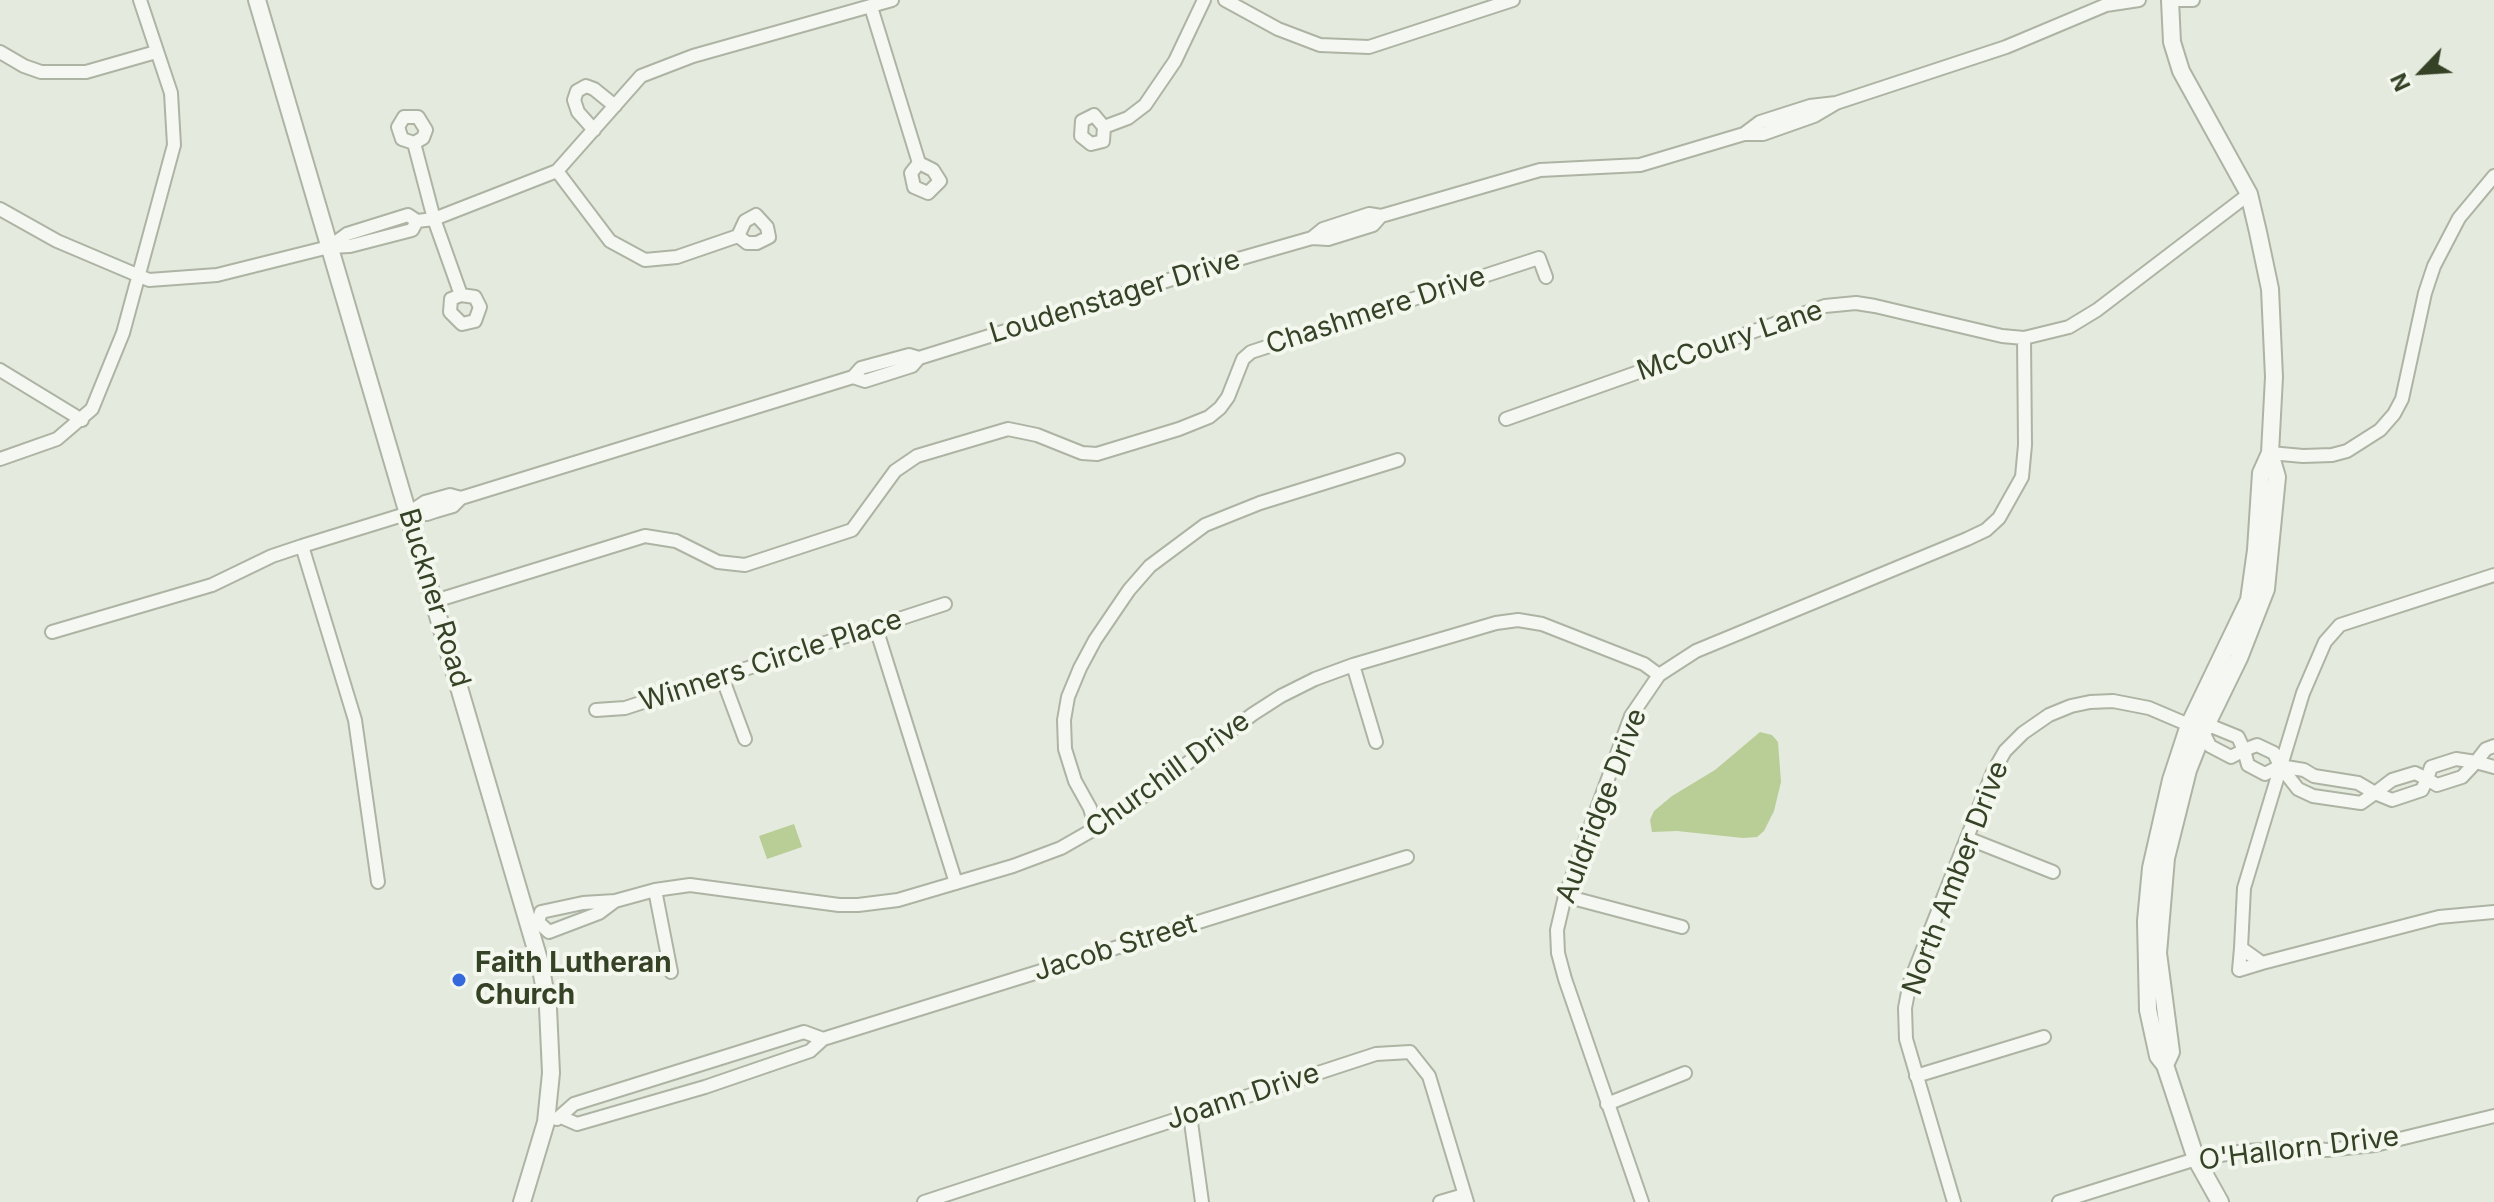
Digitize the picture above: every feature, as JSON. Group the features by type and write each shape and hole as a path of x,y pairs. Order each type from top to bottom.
{"street":[{"path":"0,459 57,439 82,420 92,409 123,333 174,145 171,93 140,0"},
{"name":"Buckner Road","path":"257,0 534,923 551,1040 553,1120 522,1202"},
{"path":"0,209 57,241 149,280 217,275 329,247 350,246 412,230 417,221 434,219 557,171 641,76 735,44 892,0"},
{"path":"1104,127 1128,118 1145,105 1175,61 1204,0"},
{"path":"1225,0 1278,29 1320,45 1369,47 1513,0"},
{"name":"Loudenstager Drive","path":"52,632 212,585 272,556 302,546 409,513 427,514 453,506 461,498 853,377 865,381 912,366 919,358 1312,238 1323,229 1369,214 1381,216 1540,170 1640,165 1744,134 1760,122 1810,106 1836,103 2006,47 2106,5 2139,0"},
{"path":"2170,0 2172,42 2181,71 2249,194 2270,289 2274,377 2270,453 2261,473 2249,600 2160,822 2151,868 2146,921 2148,1010 2158,1056 2165,1065 2196,1159 2220,1202"},
{"path":"2177,0 2193,0"},
{"path":"871,7 919,163"},
{"path":"0,52 32,69 86,72 156,52"},
{"path":"594,130 578,112 574,100 577,91 586,86 594,89 615,106"},
{"path":"414,143 434,219 461,295"},
{"path":"557,171 610,241 645,260 677,257 738,236"},
{"path":"2270,453 2303,456 2347,451 2380,430 2394,414 2402,399 2425,293 2434,266 2459,218 2494,176"},
{"name":"McCoury Lane","path":"1506,419 1825,306 1856,303 1875,306 2002,336 2024,338 2069,327 2097,310 2249,194"},
{"name":"Chashmere Drive","path":"435,601 645,536 676,541 718,562 745,565 852,530 895,471 917,456 1008,429 1037,435 1082,453 1097,454 1209,417 1228,397 1243,359 1251,352 1539,258 1546,277"},
{"name":"Auldridge Drive","path":"1642,1202 1565,979 1558,953 1557,930 1565,896 1631,716 1659,675 1696,651 1986,530 1999,518 2022,477 2025,445 2024,338"},
{"path":"0,370 82,420"},
{"path":"1096,829 1065,749 1064,720 1068,697 1080,668 1129,590 1150,566 1205,525 1260,503 1398,460"},
{"path":"302,546 355,720 378,882"},
{"path":"2494,575 2340,625 2325,642 2280,766 2244,888 2239,970 2439,917 2494,912"},
{"name":"Winners Circle Place","path":"596,710 625,708 945,604"},
{"name":"Churchill Drive","path":"615,901 599,913 549,932 534,923 541,912 690,885 858,905 898,900 956,883 1049,853 1096,829 1253,714 1315,679 1471,629 1518,620 1556,630 1644,664 1659,675"},
{"path":"876,628 956,883"},
{"path":"1353,665 1376,742"},
{"path":"722,677 745,739"},
{"name":"North Amber Drive","path":"1954,1202 1906,1039 1905,1008 1910,982 1993,772 2005,751 2023,733 2049,715 2090,702 2113,701 2149,708 2196,729"},
{"path":"2196,729 2211,726 2238,737 2248,765 2265,774 2280,766 2304,770 2314,776 2358,783 2392,800 2422,790 2431,767 2456,759 2494,767"},
{"path":"2196,729 2210,746 2231,757 2257,745 2274,753 2298,789 2313,796 2361,803 2392,780 2415,773 2437,785 2462,777 2486,749 2494,746"},
{"path":"1967,838 2053,872"},
{"name":"Jacob Street","path":"553,1120 577,1124 705,1087 810,1051 823,1039 1407,857"},
{"path":"655,890 671,972"},
{"path":"1565,896 1682,927"},
{"path":"2241,948 2262,963"},
{"name":"Jacob Street","path":"553,1120 574,1104 804,1032 823,1039"},
{"path":"1916,1076 2044,1037"},
{"name":"Joann Drive","path":"924,1202 1376,1054 1410,1052 1429,1076 1466,1198"},
{"path":"1607,1104 1685,1073"},
{"path":"1190,1115 1202,1202"},
{"name":"O'Hallorn Drive","path":"2059,1202 2196,1159 2245,1151 2327,1150 2375,1145 2494,1116"},
{"path":"1440,1202 1466,1198"}],"shaded area":[{"path":"1760,732 1772,735 1778,742 1781,782 1774,811 1764,831 1757,837 1743,838 1677,831 1652,832 1650,820 1654,811 1672,796 1715,770"},
{"path":"794,824 802,847 767,859 759,836"}],"place":[{"name":"Faith Lutheran Church","path":"459,980"}]}
